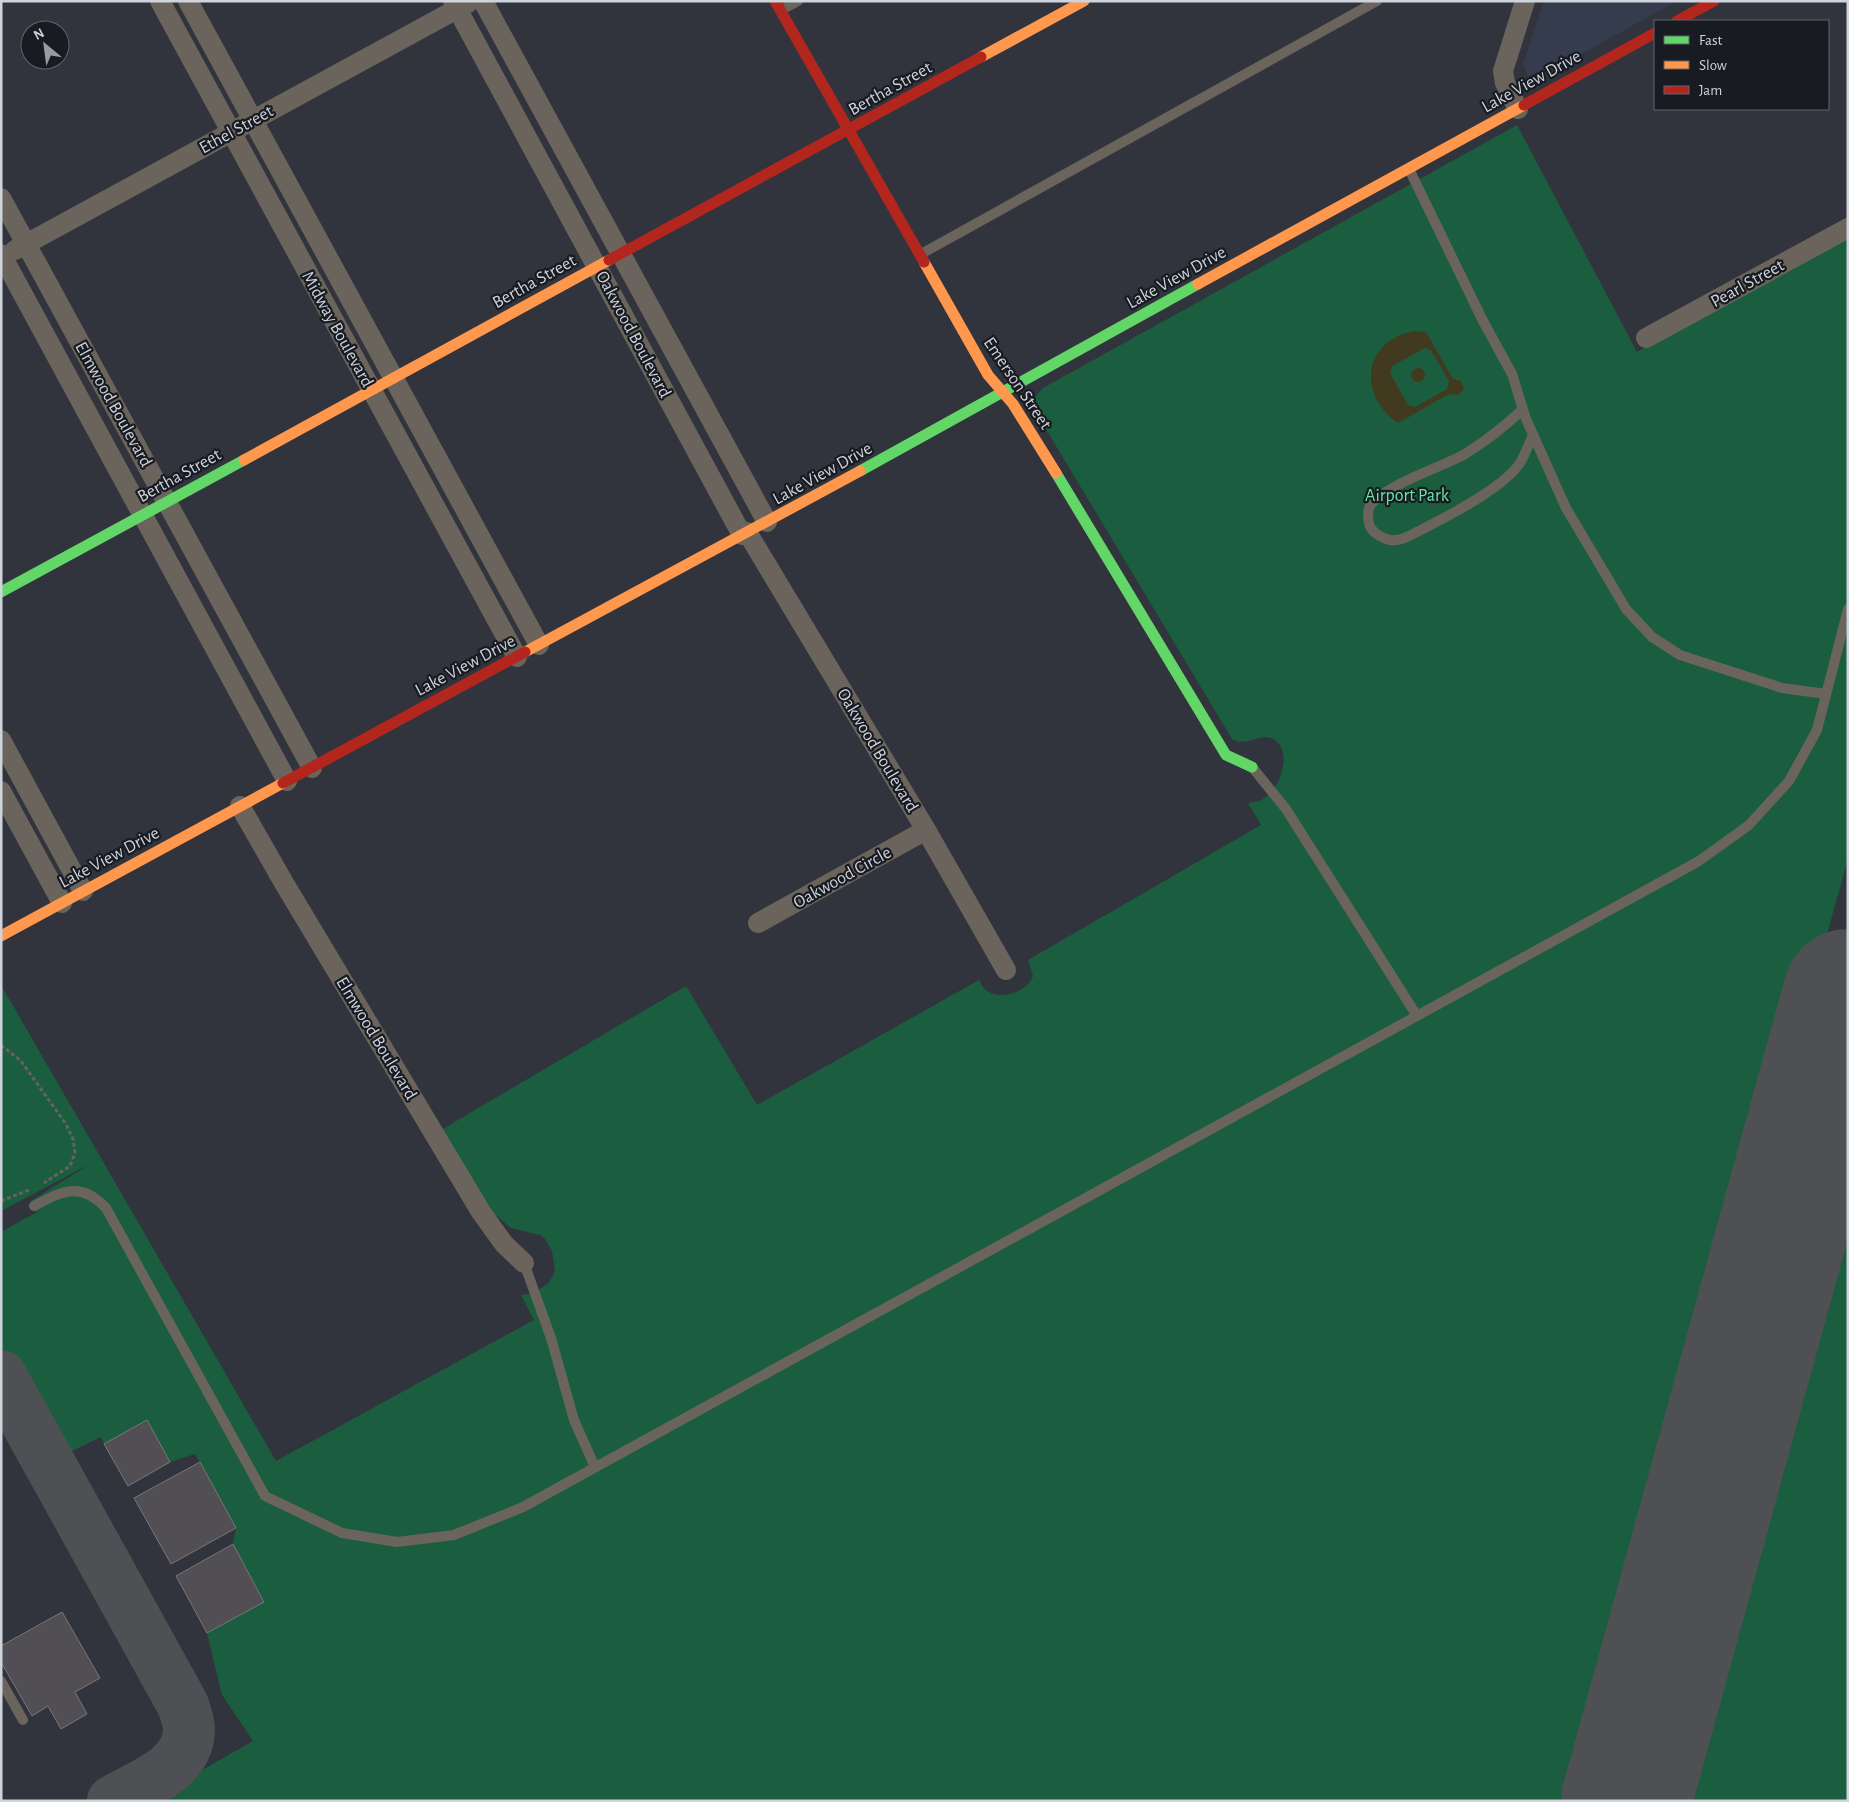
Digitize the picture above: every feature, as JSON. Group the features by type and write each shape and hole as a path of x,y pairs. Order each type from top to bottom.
{"street":[{"name":"Midway Boulevard","path":"160,1 517,657"},
{"name":"Midway Boulevard","path":"188,1 539,645"},
{"name":"Oakwood Boulevard","path":"483,1 767,522"},
{"name":"Bertha Street","path":"1,592 620,253 849,131 1084,1"},
{"path":"1680,20 1714,1"},
{"name":"Ethel Street","path":"2,256 253,120 461,4"},
{"name":"Oakwood Boulevard","path":"461,4 597,266 744,534 926,830 1006,970"},
{"path":"1518,109 1505,83 1504,71 1520,5"},
{"name":"Emerson Street","path":"777,6 988,375 1028,426 1226,755 1252,767"},
{"name":"Lake View Drive","path":"1,936 1004,393 1654,34"},
{"name":"Elmwood Boulevard","path":"1,198 312,768"},
{"name":"Pearl Street","path":"1646,338 1848,228"},
{"name":"Elmwood Boulevard","path":"2,256 287,781"},
{"path":"1,740 83,891"},
{"path":"1,791 62,902"},
{"name":"Elmwood Boulevard","path":"240,806 481,1212 504,1244 524,1263"},
{"name":"Oakwood Circle","path":"758,923 926,830"}],"lane":[{"path":"777,6 798,1"},
{"path":"920,254 1377,1"},
{"path":"1408,168 1483,321 1512,374 1522,410 1566,508 1614,592 1626,609 1652,637 1680,655 1707,666 1782,688 1826,694"},
{"path":"1522,410 1492,437 1462,456 1390,489 1369,507 1367,515 1369,526 1377,535 1387,540 1404,538 1422,530 1486,492 1508,476 1520,463 1533,435"},
{"path":"34,1206 68,1190 88,1194 102,1204 115,1223 265,1496 342,1533 397,1542 454,1535 523,1507 1699,861 1749,825 1789,781 1817,730 1848,609"},
{"path":"1252,767 1286,809 1417,1016"},
{"path":"524,1263 546,1322 574,1420 595,1468"},
{"path":"1,1681 23,1720"}],"path":[{"path":"1,1045 18,1057 66,1124 73,1140 75,1153 72,1164 64,1172 1,1201"}],"shaded area":[{"path":"1544,1 1677,1 1535,78 1527,75 1523,64"}],"green space":[{"name":"Airport Park","path":"1517,125 1637,352 1848,236 1848,859 1585,1801 148,1801 253,1741 222,1695 207,1633 264,1601 233,1544 236,1528 195,1454 170,1462 147,1420 104,1444 101,1437 64,1455 1,1347 1,1232 37,1212 31,1201 90,1164 1,1211 1,985 276,1461 534,1320 521,1295 532,1294 549,1283 555,1271 552,1251 545,1239 540,1235 511,1228 493,1213 441,1130 686,986 757,1105 979,980 986,990 994,994 1008,994 1021,990 1033,976 1028,960 1261,825 1248,803 1263,799 1274,788 1279,779 1284,761 1280,745 1268,737 1242,742 1232,739 1035,411 1032,400 1043,388"},
{"path":"1848,1169 1848,1801 1674,1801"}],"sand":[{"path":"1414,331 1426,332 1453,379 1461,381 1464,388 1459,395 1449,394 1398,423 1385,411 1376,398 1372,384 1372,370 1376,357 1384,346 1397,337","holes":["1425,348 1431,350 1449,381 1447,389 1415,407 1408,405 1390,373 1392,366"]},
{"path":"1418,368 1423,370 1425,375 1423,380 1418,382 1413,380 1411,375 1413,370"}],"building":[{"path":"147,1420 170,1462 128,1486 104,1444"},
{"path":"200,1462 236,1528 171,1564 134,1498"},
{"path":"233,1544 264,1602 207,1633 176,1576"},
{"path":"62,1612 100,1678 75,1692 87,1714 61,1729 48,1706 32,1716 1,1662 1,1646"}],"taxiway":[{"path":"1,1376 183,1705 188,1720 187,1743 173,1765 162,1774 113,1801"}],"runway":[{"path":"1626,1801 1848,994"}],"traffic: fast":[{"path":"860,471 1198,284"},
{"path":"1,592 244,460"},
{"path":"1056,473 1226,755 1252,767"}],"traffic: slow":[{"path":"981,57 1084,1"},
{"path":"1198,284 1524,105"},
{"path":"244,460 609,260"},
{"path":"924,262 988,375 1013,404 1056,473"},
{"path":"525,652 860,471"},
{"path":"1,936 283,783"}],"traffic: jam":[{"path":"775,1 924,262"},
{"path":"1679,20 1714,1"},
{"path":"1524,105 1654,34"},
{"path":"609,260 981,57"},
{"path":"283,783 525,652"}]}
